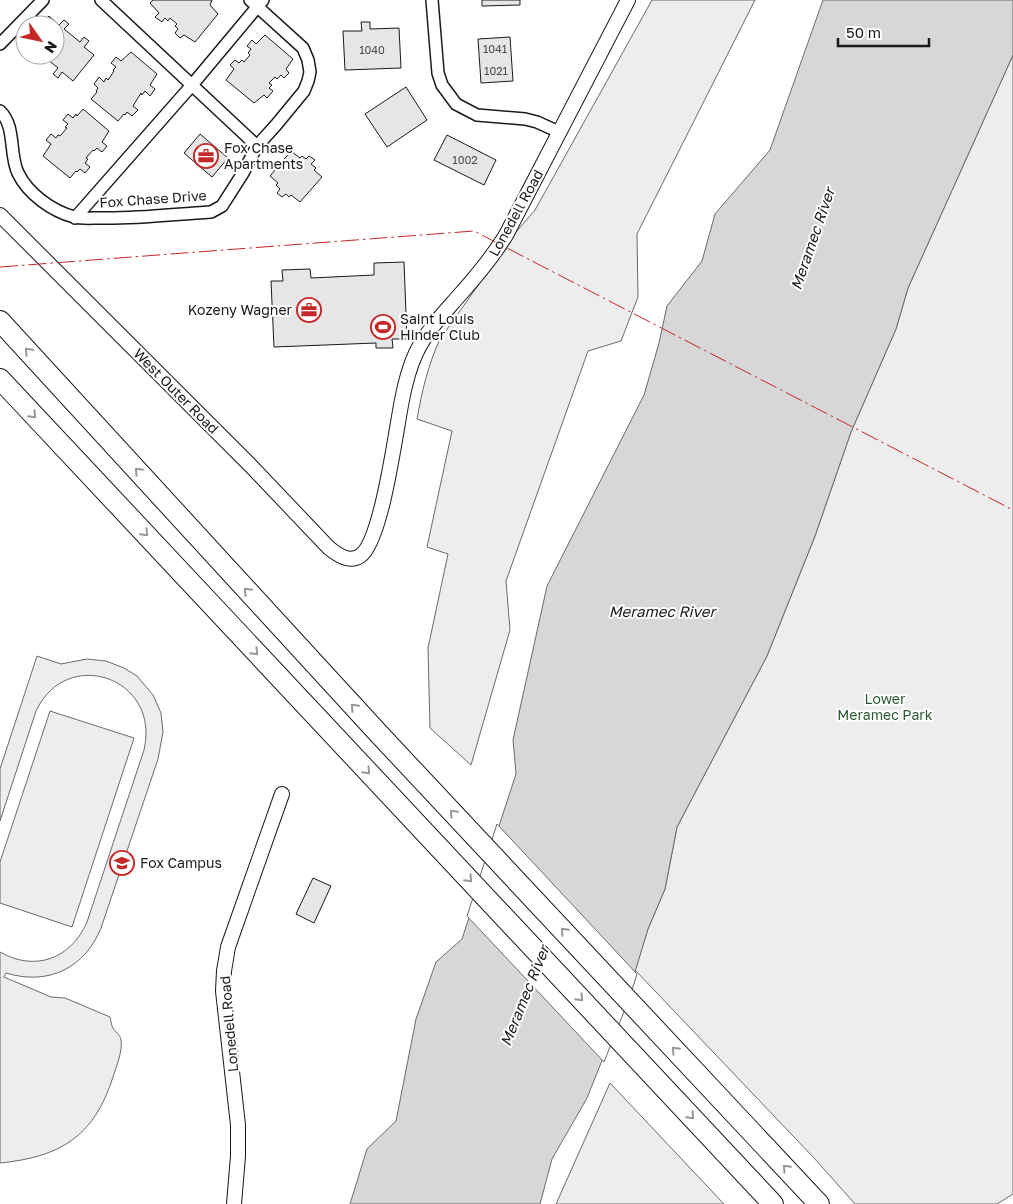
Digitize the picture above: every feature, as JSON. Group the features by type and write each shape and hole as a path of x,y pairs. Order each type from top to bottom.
{"highway":[{"path":"0,321 423,781 819,1204"},
{"path":"0,379 773,1204"}],"street":[{"path":"0,44 43,0"},
{"path":"101,0 115,4 192,84 257,146"},
{"path":"432,0 438,73 442,85 456,104 477,115 525,119 559,132"},
{"name":"Lonedell Road","path":"355,558 368,548 377,526 404,390 416,354 437,321 496,252 514,222 628,0"},
{"name":"Fox Chase Drive","path":"0,111 9,127 14,162 21,178 37,197 57,211 75,218 117,218 212,212 222,206 243,173 257,146 304,91 310,72 303,48 256,2 192,84 75,218"},
{"name":"West Outer Road","path":"0,215 243,458 329,548 341,557 355,558"},
{"name":"Lonedell Road","path":"234,1204 238,1124 223,991 224,971 233,933 282,794"}],"green space":[{"path":"652,0 755,0 637,234 638,297 621,341 588,351 506,581 510,630 471,765 430,728 428,648 448,554 427,547 452,431 417,419 423,388 440,339 516,232 535,210"},
{"name":"Lower Meramec Park","path":"1013,55 1013,1194 997,1204 855,1204 814,1158 635,970 648,929 665,889 677,827 767,656 815,536 851,432 896,329 908,288"},
{"path":"37,656 61,664 87,659 106,661 124,668 137,676 153,695 161,713 163,732 158,759 101,928 94,942 85,954 63,970 50,975 36,977 6,973 4,977 51,997 65,998 110,1017 112,1027 119,1035 121,1044 119,1059 113,1077 96,1115 85,1129 72,1140 57,1149 40,1155 0,1163 0,952 26,961 39,961 62,953 80,935 87,922 144,750 146,725 139,704 125,689 108,679 88,675 68,679 50,691 36,711 0,821 0,769"},
{"path":"50,711 134,738 72,927 0,903 0,862"},
{"path":"610,1083 724,1204 556,1204"}],"water":[{"name":"Meramec River","path":"823,0 1013,0 1013,55 908,288 896,329 851,432 815,536 767,656 677,827 665,889 648,929 627,998 587,1098 552,1159 540,1204 350,1204 367,1149 396,1121 416,1019 436,962 462,939 516,774 513,740 547,586 644,395 659,343 667,306 702,261 715,214 770,150"}],"pier":[{"path":"497,824 637,974 604,1062 467,916"}],"building":[{"path":"153,0 212,0 210,5 218,14 195,42 184,35 180,38 175,33 178,29 175,26 177,24 170,18 168,21 165,18 162,22 155,17 159,13 150,3"},
{"path":"482,0 520,0 520,5 482,6"},
{"path":"361,22 370,22 370,29 399,28 401,68 345,70 343,31 362,31"},
{"path":"65,30 80,42 84,37 89,41 84,47 94,55 73,81 62,72 58,78 53,74 58,68 54,65 65,65"},
{"path":"265,35 293,59 286,69 289,73 284,78 281,75 277,79 275,77 269,83 272,85 269,88 273,91 267,98 264,95 254,103 226,80 234,69 230,65 235,60 239,63 242,60 244,62 250,55 248,53 251,49 247,46 252,40 256,44"},
{"path":"510,37 513,81 481,83 478,39"},
{"path":"131,52 157,74 150,85 155,89 150,96 145,91 142,95 141,93 133,106 138,110 132,116 127,112 118,121 91,99 97,92 98,88 94,84 99,77 104,82 106,78 108,80 114,71 116,67 111,63 116,57 121,61"},
{"path":"406,87 427,120 387,147 365,114"},
{"path":"83,109 109,131 102,142 107,146 102,152 97,148 93,150 86,158 88,159 85,163 90,167 85,173 80,169 76,171 70,178 43,156 51,144 46,140 51,134 56,138 58,135 60,136 67,128 65,127 68,124 63,120 68,114 73,118"},
{"name":"Fox Chase Apartments","path":"200,134 228,158 212,177 184,153"},
{"path":"447,135 496,160 484,185 434,160"},
{"path":"291,151 300,158 302,156 306,159 309,156 315,160 311,164 316,168 314,170 322,177 300,202 291,195 289,197 286,194 282,197 277,193 280,189 276,185 278,183 270,176"},
{"path":"404,262 407,339 392,339 393,348 376,348 376,343 274,347 271,281 283,281 282,270 310,269 311,278 374,275 374,263"},
{"path":"313,878 331,886 314,923 296,914"}],"power":[{"path":"0,267 474,231 1013,510"}],"place":[{"name":"Fox Chase Apartments","path":"206,156"},
{"name":"Kozeny Wagner","path":"309,310"},
{"name":"Saint Louis Hinder Club","path":"383,327"},
{"name":"Fox Campus","path":"122,863"}]}
